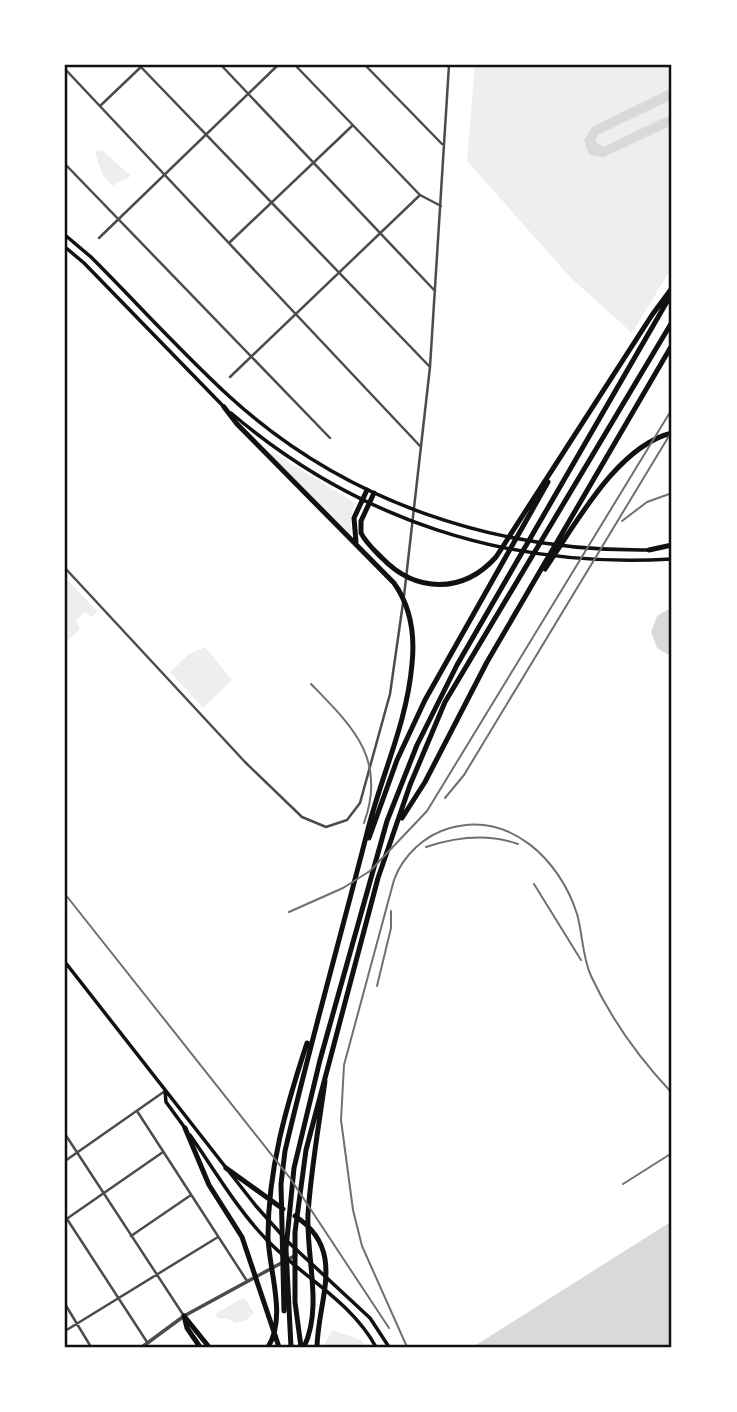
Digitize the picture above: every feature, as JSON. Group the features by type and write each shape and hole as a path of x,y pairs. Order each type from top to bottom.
{"highway":[{"path":"374,493 361,521 361,533 391,567 410,580 433,585 455,584 478,574 496,557 672,291"},
{"path":"289,1338 286,1260 291,1191 299,1141 387,821 417,745 465,650 672,291"},
{"path":"302,1347 295,1302 296,1211 306,1150 328,1057 378,878 435,725 474,654 672,322"},
{"path":"397,826 425,782 486,662 672,345"},
{"path":"223,407 400,592 409,613 413,647 401,729 317,1017 285,1151 281,1184 282,1292 291,1347"},
{"path":"518,609 587,508 624,463 646,444 672,433"},
{"path":"361,859 397,760 425,700 569,445"},
{"path":"361,550 353,524 367,490"},
{"path":"649,550 672,547"},
{"path":"268,1347 277,1324 268,1233 273,1169 279,1136 317,1017"},
{"path":"302,1347 313,1315 307,1240 328,1057"},
{"path":"185,1128 209,1185 242,1237 279,1347"},
{"path":"226,1168 301,1220 322,1248 327,1273 317,1347"},
{"path":"184,1316 187,1328 200,1347"},
{"path":"184,1316 209,1347"}],"main road":[{"path":"65,235 91,257 245,410 304,453 367,490 400,505 497,536 567,548 649,550"},
{"path":"65,247 84,263 223,407 288,457 362,500 429,528 502,548 600,562 672,559"},
{"path":"65,962 226,1168 298,1253 364,1312 389,1347"},
{"path":"165,1091 166,1102 253,1224 288,1261 330,1292 361,1323 376,1347"},
{"path":"278,1265 296,1267"}],"street":[{"path":"221,65 435,291"},
{"path":"99,238 278,65"},
{"path":"295,65 420,195 441,206"},
{"path":"365,65 442,144"},
{"path":"65,568 245,762 302,817 314,824 338,825 355,813 390,694 430,367 449,65"},
{"path":"100,106 141,66 430,367"},
{"path":"65,69 420,446"},
{"path":"229,243 352,126"},
{"path":"65,164 330,438"},
{"path":"230,377 420,195"},
{"path":"65,1161 165,1091"},
{"path":"137,1111 247,1281"},
{"path":"65,1134 184,1316"},
{"path":"148,1343 66,1219 164,1152"},
{"path":"131,1236 191,1195"},
{"path":"65,1331 218,1237"},
{"path":"142,1347 184,1316 288,1261 298,1253"},
{"path":"65,1304 91,1347"}],"shaded area":[{"path":"475,65 672,65 672,267 632,333 571,278 467,161"},
{"path":"672,88 672,99 598,135 595,142 603,147 672,114 672,125 604,157 589,155 584,140 592,127"},
{"path":"102,150 131,176 112,186 102,174 95,152"},
{"path":"272,452 355,503 351,534 349,535 270,455"},
{"path":"65,577 97,611 91,617 85,611 76,621 80,629 65,643"},
{"path":"672,607 672,657 657,648 651,632 657,616"},
{"path":"205,647 232,680 203,708 170,672 189,654"},
{"path":"672,1221 672,1347 473,1347"},
{"path":"245,1299 254,1313 246,1320 235,1323 226,1318 218,1319 215,1314"},
{"path":"332,1330 361,1340 366,1347 323,1347"}],"railway":[{"path":"289,912 343,888 370,871 427,811 672,409"},
{"path":"445,798 464,775 672,431"},
{"path":"622,521 647,502 672,493"},
{"path":"311,684 340,715 362,746 371,780 370,800 364,823"},
{"path":"407,1347 362,1246 353,1210 341,1120 344,1065 394,880 403,862 416,847 441,831 472,825 493,827 530,844 558,875 569,894 577,914 588,968 608,1008 648,1066 672,1093"},
{"path":"426,847 483,837 518,844"},
{"path":"534,884 581,960"},
{"path":"65,894 290,1178 389,1328"},
{"path":"377,986 391,928 391,911"},
{"path":"623,1184 672,1153"}]}
